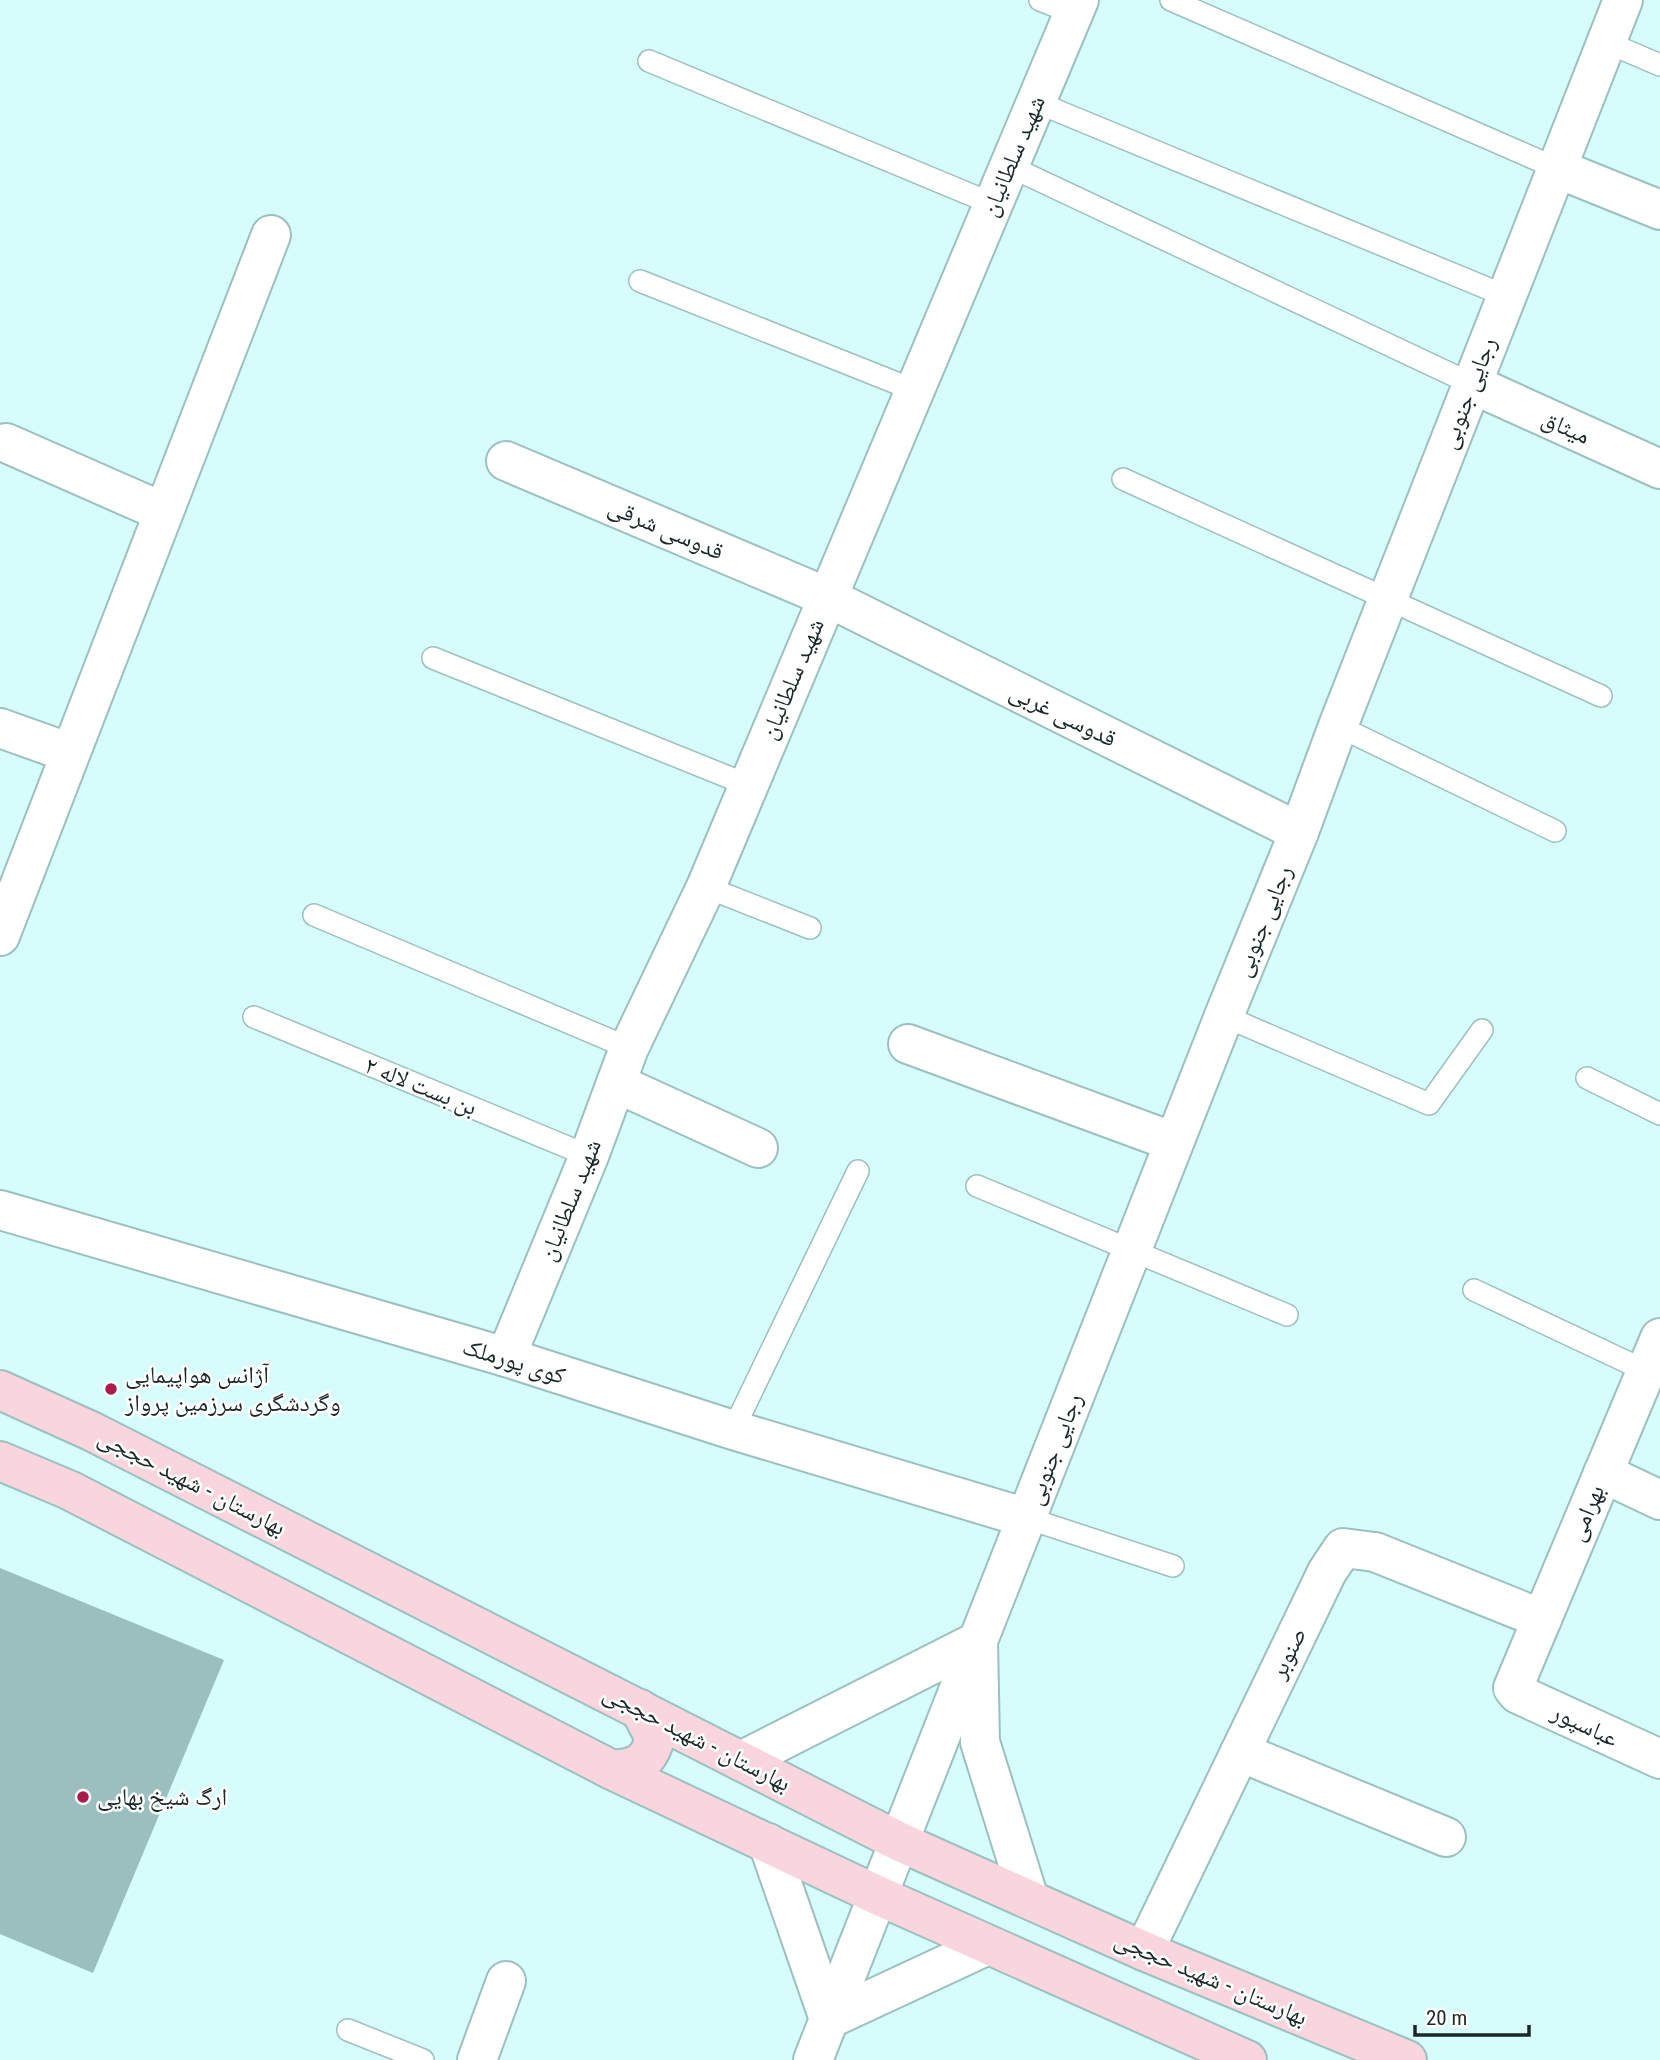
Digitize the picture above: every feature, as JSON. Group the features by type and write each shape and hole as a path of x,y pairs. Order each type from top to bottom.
{"main road":[{"name":"بهارستان - شهید حججی","path":"0,1390 91,1431 900,1842 1135,1947 1407,2060"},
{"path":"0,1461 69,1490 612,1770 877,1895 1247,2060"},
{"path":"612,1770 629,1769 642,1763 651,1752 655,1739 640,1709"},
{"path":"1099,1994 1097,1978 1100,1962 1111,1950 1135,1947"}],"street":[{"name":"رجایی جنوبی","path":"813,2060 1174,1142 1299,832 1387,600 1623,0"},
{"name":"شهید سلطانیان","path":"506,1357 589,1156 623,1065 706,887 1009,166 1035,102 1064,4"},
{"path":"1556,169 1660,210"},
{"path":"0,936 271,235"},
{"name":"میثاق","path":"1472,384 1660,469"},
{"path":"6,443 163,512"},
{"name":"قدوسی شرقی","path":"506,461 827,597"},
{"name":"قدوسی غربی","path":"827,597 1299,832"},
{"path":"0,728 70,753"},
{"path":"908,1044 1174,1142"},
{"path":"623,1065 758,1148"},
{"name":"کوی پورملک","path":"0,1210 506,1357 733,1430 1027,1518"},
{"name":"بهرامی","path":"1513,1688 1653,1355"},
{"path":"1603,1473 1660,1500"},
{"name":"صنوبر","path":"1135,1947 1240,1752 1327,1572 1343,1548 1375,1552 1542,1619"},
{"path":"741,1761 978,1641 980,1742 1029,1899"},
{"name":"عباسپور","path":"1513,1688 1518,1695 1660,1759"},
{"path":"1240,1752 1446,1837"},
{"path":"768,1843 829,2020 988,1945"},
{"path":"477,2060 506,1981"}],"lane":[{"path":"1171,0 1556,169"},
{"path":"1606,42 1660,65"},
{"path":"649,61 993,204"},
{"path":"1035,102 1506,296"},
{"path":"1009,166 1472,384"},
{"path":"640,281 914,390"},
{"path":"1123,479 1601,696"},
{"path":"433,658 748,785"},
{"path":"1338,726 1555,831"},
{"path":"706,887 810,928"},
{"path":"314,915 623,1065"},
{"path":"1224,1016 1429,1104 1482,1030"},
{"name":"بن بست لاله ۲","path":"254,1017 589,1156"},
{"path":"1587,1078 1660,1114"},
{"path":"733,1430 858,1171"},
{"path":"977,1186 1287,1315"},
{"path":"1474,1290 1653,1355"},
{"path":"1027,1518 1173,1566"},
{"path":"348,2030 423,2060"}],"building":[{"name":"ارگ شیخ بهایی","path":"0,1568 224,1660 93,1973 0,1934"}],"place":[{"name":"آژانس هواپیمایی و‌گردشگری سرزمین پرواز","path":"111,1389"},
{"name":"ارگ شیخ بهایی","path":"83,1797"}]}
